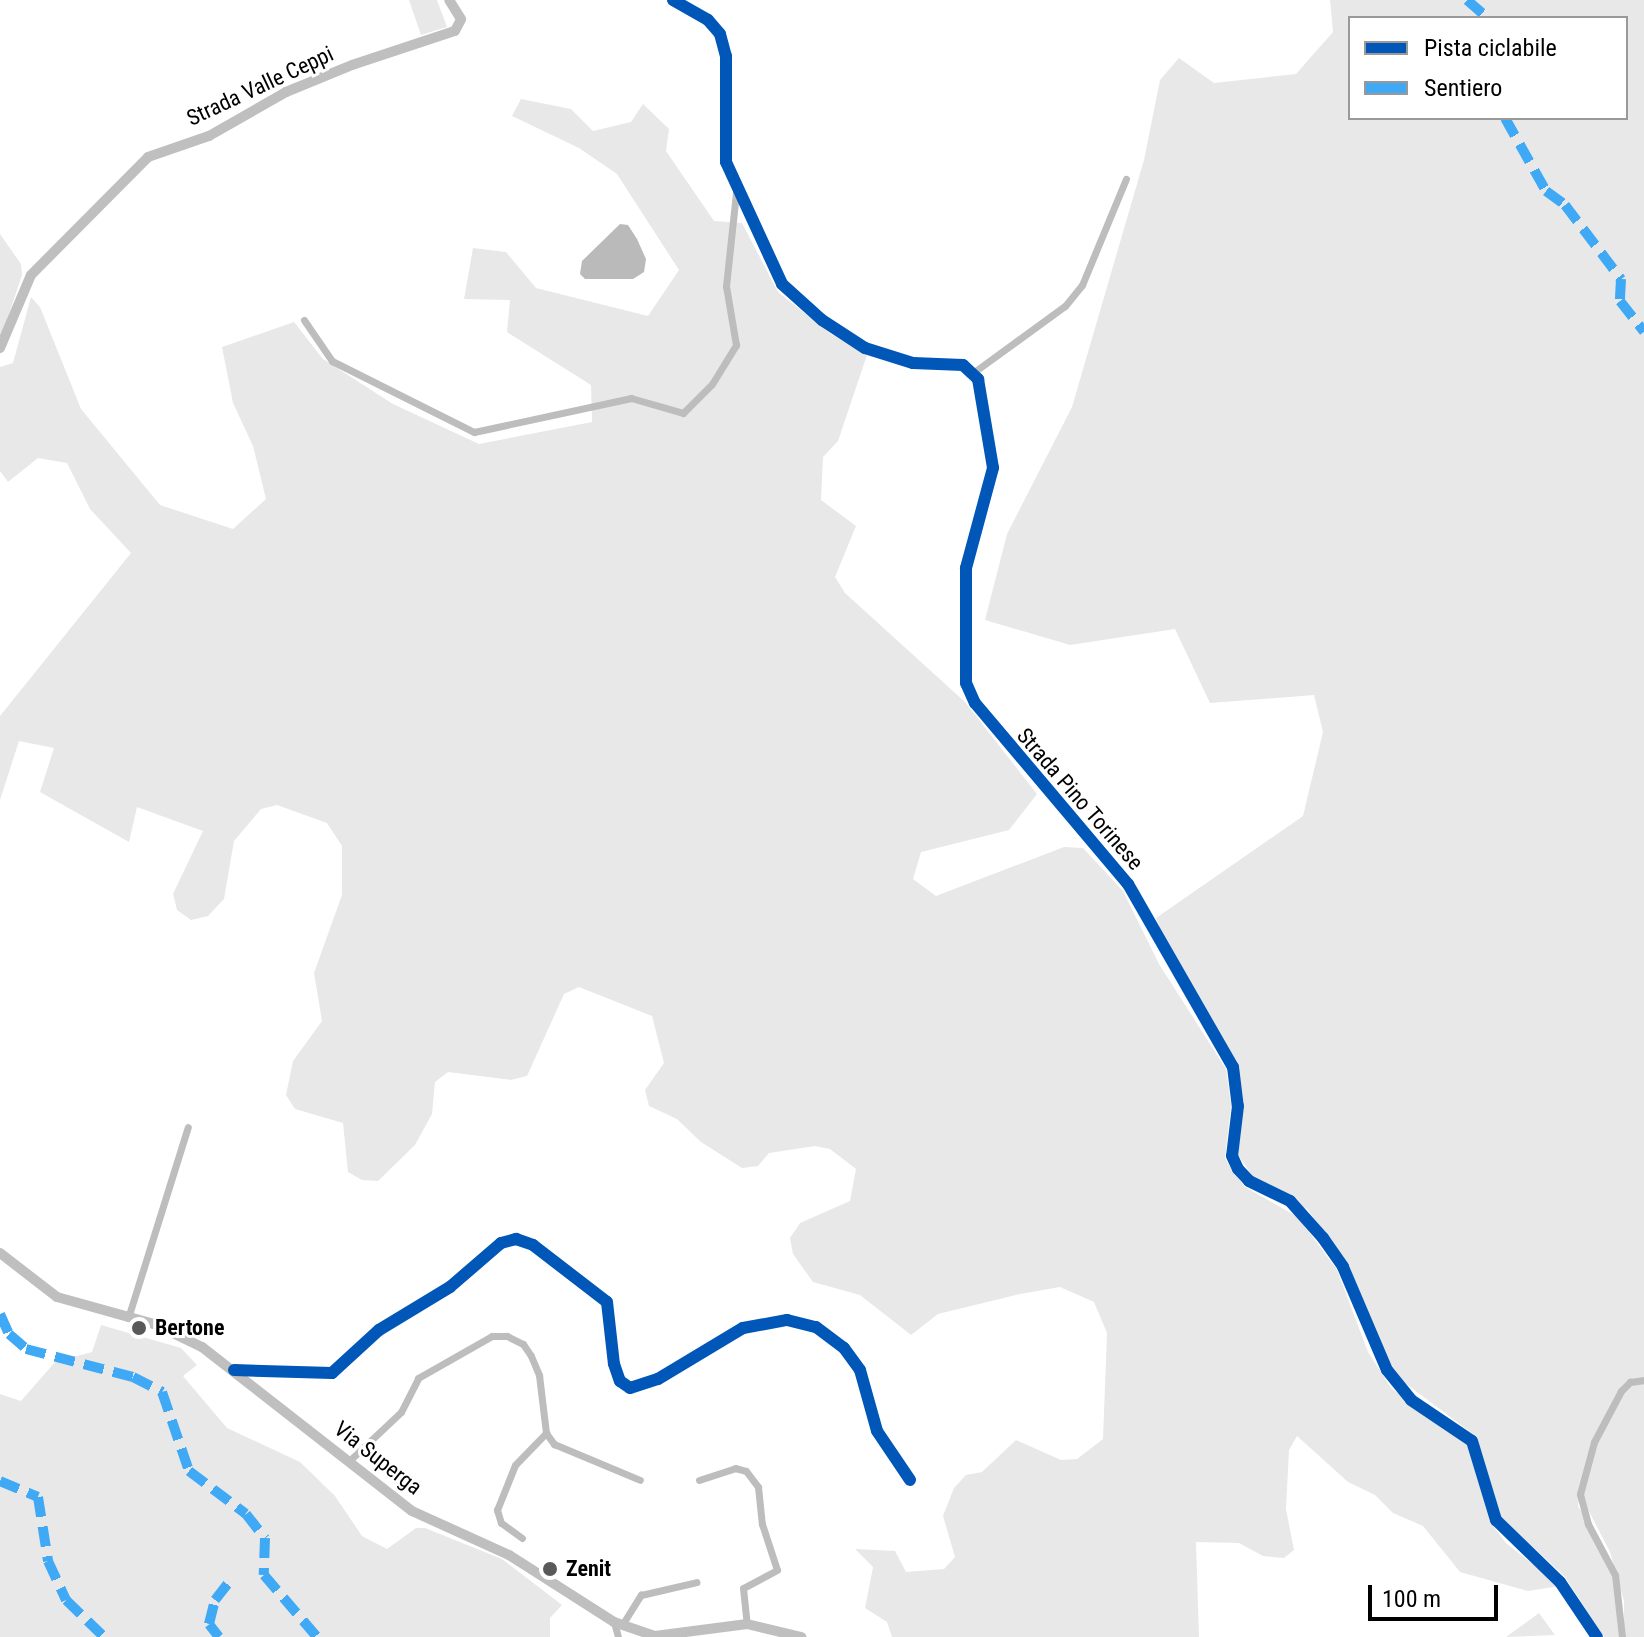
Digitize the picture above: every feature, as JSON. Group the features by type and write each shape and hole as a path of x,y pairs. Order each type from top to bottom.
{"street":[{"name":"Strada Valle Ceppi","path":"0,348 31,275 148,157 209,136 286,92 352,65 455,31 461,19 449,0"},
{"path":"673,0 708,20 720,34 726,56 726,162 736,192 782,284 822,320 880,354 913,363 963,365 974,372 1065,306 1082,285 1126,179"},
{"path":"304,320 332,361 474,432 631,398 683,413 712,384 736,345 726,286 736,192"},
{"name":"Strada Pino Torinese","path":"974,372 993,468 966,568 966,683 975,703 1128,884 1233,1067 1238,1106 1232,1156 1238,1169 1249,1181 1290,1201 1323,1238 1343,1267 1387,1370 1411,1400 1472,1441 1496,1520 1560,1582 1597,1637"},
{"path":"128,1318 188,1127"},
{"path":"234,1370 332,1373 379,1330 450,1287 501,1243 516,1239 533,1245 607,1302 614,1364 620,1381 630,1388 643,1386 743,1328 787,1320 816,1327 844,1348 860,1370 877,1431 910,1480"},
{"name":"Via Superga","path":"0,1253 57,1297 154,1324 202,1347 412,1511 509,1555 618,1623 668,1636 747,1624 801,1637"},
{"path":"349,1461 401,1412 418,1378 492,1336 523,1344 531,1356 539,1375 546,1433 578,1458 640,1480"},
{"path":"1622,1637 1615,1575 1588,1524 1580,1494 1594,1442 1621,1391 1630,1382 1644,1380"},
{"path":"522,1538 501,1523 497,1510 515,1465 546,1433"},
{"path":"699,1480 735,1468 746,1471 758,1487 762,1524 777,1570 743,1588 747,1624"},
{"path":"618,1637 618,1623 641,1595 697,1582"}],"shaded area":[{"path":"409,0 437,0 447,27 421,35"},
{"path":"1330,0 1644,0 1644,1637 1624,1637 1624,1601 1610,1552 1580,1494 1578,1506 1607,1554 1620,1602 1621,1637 1604,1637 1565,1577 1501,1517 1477,1437 1401,1380 1379,1347 1348,1264 1307,1209 1253,1177 1238,1155 1244,1106 1238,1065 1170,952 1156,918 1303,816 1323,732 1314,695 1210,703 1175,629 1070,645 985,620 1007,534 1072,407 1144,160 1160,80 1179,58 1214,83 1296,74 1333,32"},
{"path":"521,99 571,109 593,131 631,122 643,104 669,129 666,151 714,221 742,223 778,292 831,334 867,355 838,441 823,457 821,500 856,526 835,577 845,593 965,702 1037,794 1009,830 921,852 913,879 936,896 1064,847 1083,848 1123,891 1159,964 1226,1069 1231,1105 1225,1158 1233,1172 1245,1187 1298,1217 1337,1270 1368,1352 1391,1388 1467,1445 1491,1523 1506,1543 1560,1586 1528,1591 1460,1572 1423,1526 1393,1513 1375,1495 1348,1482 1297,1436 1289,1450 1286,1509 1294,1550 1284,1558 1263,1556 1239,1543 1196,1542 1199,1637 892,1637 887,1622 865,1608 873,1567 855,1549 895,1551 906,1572 944,1569 955,1557 943,1516 954,1488 966,1475 982,1472 1016,1440 1061,1460 1077,1459 1103,1439 1107,1333 1094,1302 1060,1287 1020,1294 938,1314 911,1335 860,1295 813,1282 793,1254 790,1238 800,1223 850,1201 856,1169 830,1149 815,1146 769,1153 758,1166 742,1168 701,1142 677,1119 649,1106 645,1090 664,1063 652,1016 579,987 564,994 527,1076 511,1080 448,1072 435,1082 432,1114 415,1145 378,1181 362,1180 348,1172 343,1123 295,1109 286,1095 293,1061 322,1021 314,973 342,895 342,846 327,823 277,805 261,809 234,841 224,899 208,916 191,920 177,910 173,894 203,831 137,807 129,842 40,792 54,748 19,741 0,800 0,716 131,553 90,509 67,463 38,458 8,482 0,471 0,367 13,363 31,297 40,307 81,409 160,505 233,529 266,499 253,446 233,403 222,347 294,322 323,359 393,404 479,444 592,422 591,385 507,332 510,300 464,299 473,248 506,252 536,288 648,316 679,270 617,174 579,148 512,116"},
{"path":"620,224 628,225 637,239 646,259 644,272 633,279 585,279 580,274 582,261"},
{"path":"0,234 21,264 22,275 0,341"},
{"path":"101,1325 181,1348 197,1365 183,1376 227,1428 300,1462 335,1496 362,1536 387,1549 416,1528 425,1528 502,1559 562,1605 550,1618 550,1637 0,1637 0,1394 21,1401 55,1362 92,1352"},
{"path":"1539,1613 1555,1635 1506,1637"}],"marked path":[{"path":"1467,0 1486,16"},
{"path":"1506,120 1546,191 1565,205 1621,279 1620,301 1644,332"},
{"path":"0,1314 9,1334 26,1349 133,1377 162,1392 189,1471 246,1514 265,1538 264,1575 317,1637"},
{"path":"0,1481 38,1497 48,1561 66,1600 104,1637"},
{"path":"219,1637 209,1624 215,1600 229,1582"}],"cycle path":[{"path":"673,0 708,20 720,34 726,56 726,162 782,284 822,320 865,348 913,363 963,365 978,379 993,468 966,568 966,683 975,703 1128,884 1233,1067 1238,1106 1232,1156 1238,1169 1249,1181 1290,1201 1323,1238 1343,1267 1387,1370 1411,1400 1472,1441 1496,1520 1560,1582 1597,1637"},
{"path":"234,1370 332,1373 379,1330 450,1287 501,1243 516,1239 533,1245 607,1302 614,1364 620,1381 630,1388 658,1379 743,1328 787,1320 816,1327 844,1348 860,1370 877,1431 910,1480"}],"place":[{"name":"Bertone","path":"139,1328"},
{"name":"Zenit","path":"550,1569"}]}
